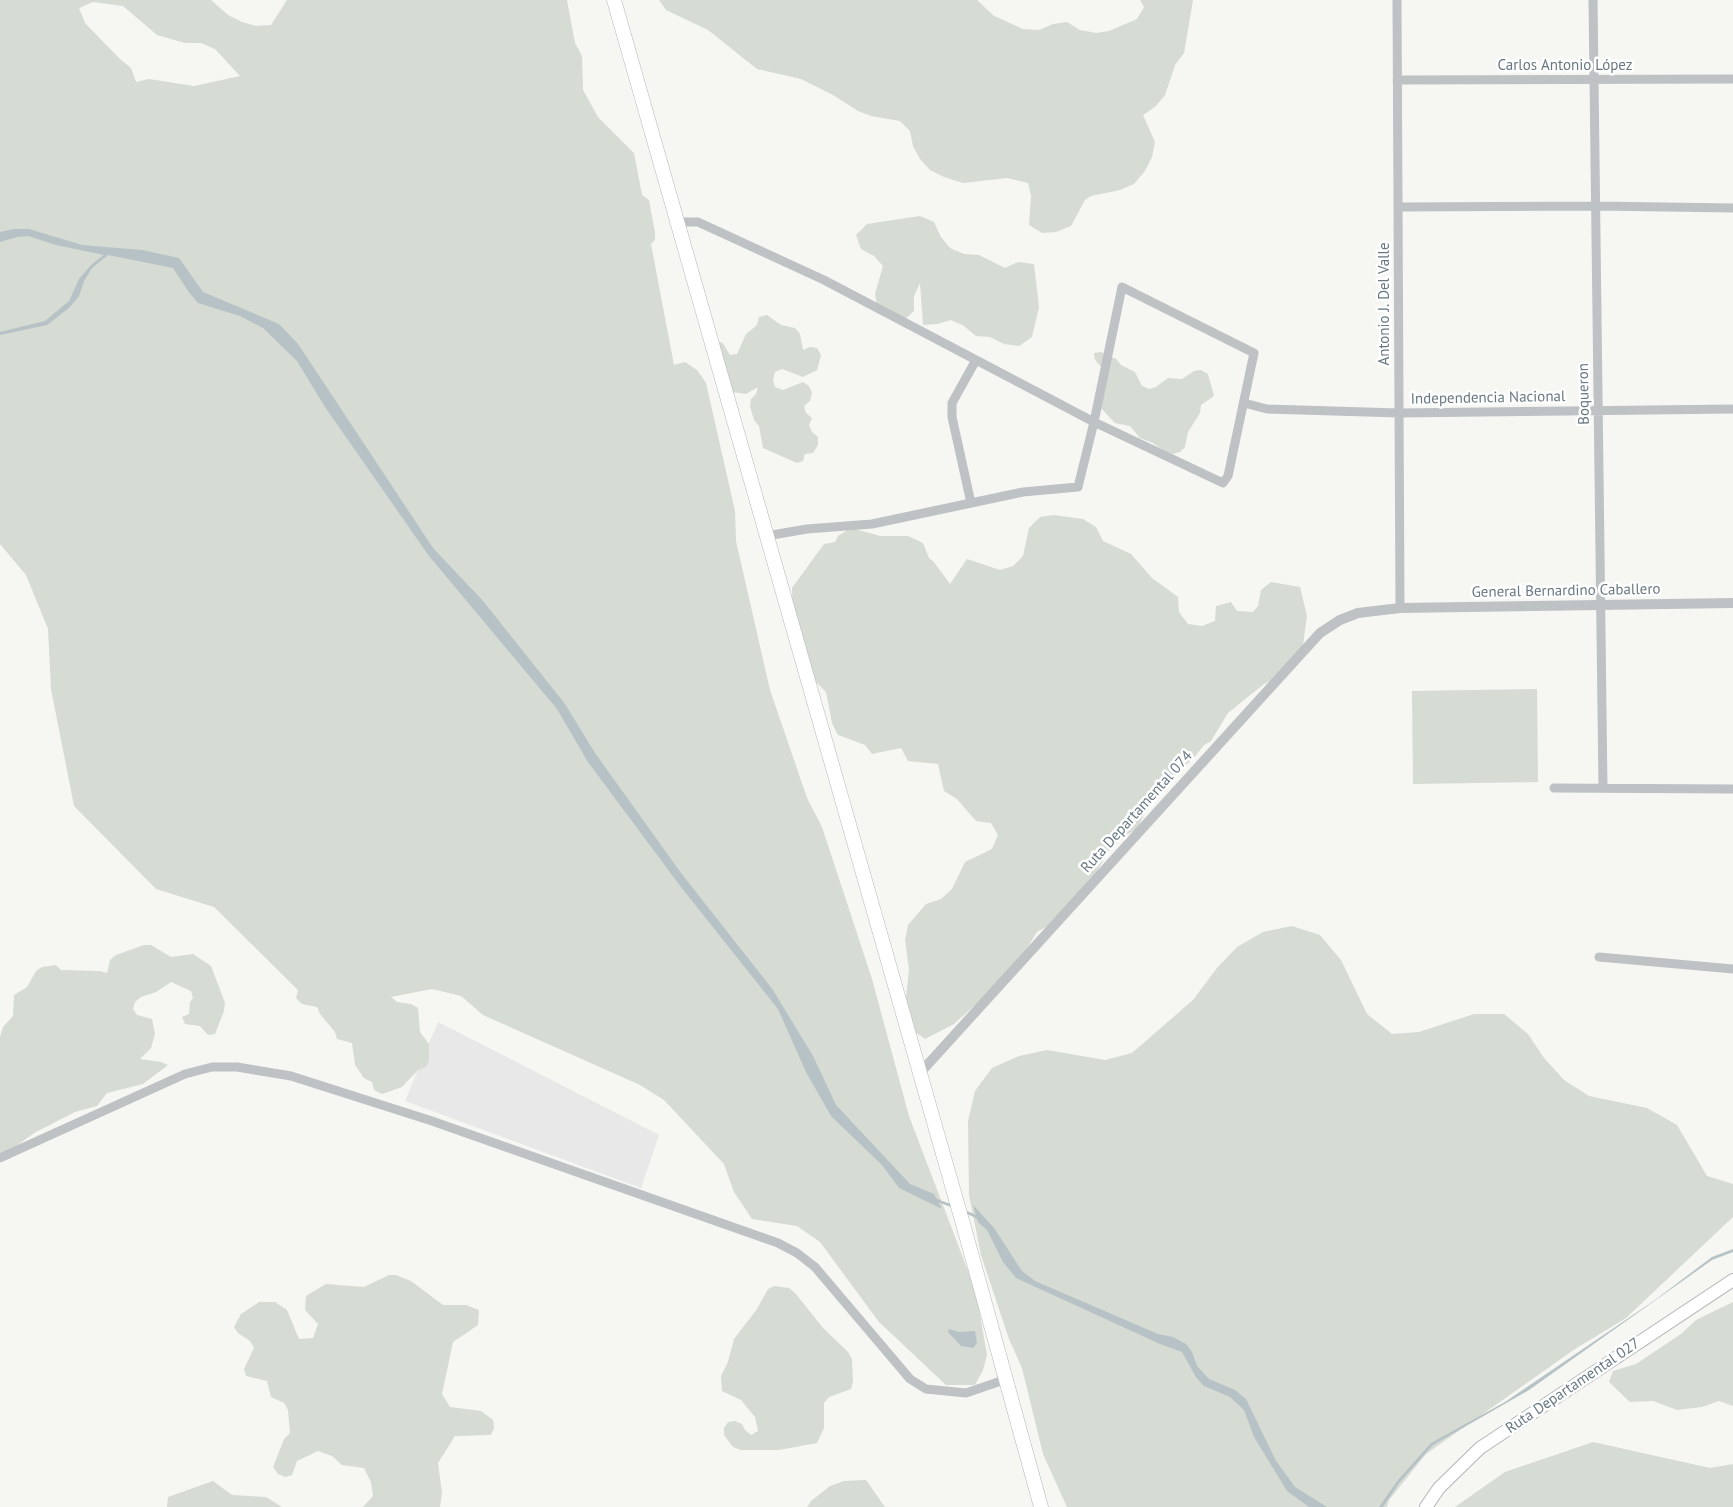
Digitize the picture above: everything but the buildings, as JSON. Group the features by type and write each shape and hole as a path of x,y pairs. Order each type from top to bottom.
{"highway":[{"path":"614,0 965,1232 1004,1380 1041,1507"}],"main road":[{"name":"Ruta Departamental 027","path":"1426,1507 1439,1488 1480,1448 1733,1280"}],"street":[{"name":"Antonio J. Del Valle","path":"1397,0 1400,608"},
{"name":"Boqueron","path":"1594,0 1603,788"},
{"name":"Carlos Antonio López","path":"1397,80 1733,79"},
{"path":"1399,208 1596,206 1733,208"},
{"path":"677,222 698,222 824,280 1094,422 1223,483 1228,476 1254,353 1122,288 1094,422 1078,487 1023,492 872,524 807,529 766,536"},
{"path":"971,503 952,417 952,403 976,360"},
{"name":"Independencia Nacional","path":"1244,403 1267,409 1400,413 1733,410"},
{"name":"General Bernardino Caballero","path":"1400,608 1733,604"},
{"name":"Ruta Departamental 074","path":"919,1074 1320,633 1358,613 1400,608"},
{"path":"1554,788 1733,790"},
{"path":"1599,957 1733,969"},
{"path":"0,1158 185,1074 212,1067 237,1066 291,1076 432,1121 778,1243 797,1253 815,1267 910,1379 926,1389 966,1393 1004,1380"}],"shaded area":[{"path":"0,0 211,0 228,15 256,26 271,25 287,0 567,0 575,43 582,56 583,90 598,117 634,153 642,195 649,200 655,233 655,240 651,244 674,365 685,362 697,370 706,383 735,511 736,541 770,690 807,798 822,827 872,979 909,1116 976,1292 987,1355 983,1370 975,1385 946,1385 879,1322 820,1242 797,1226 752,1219 734,1192 724,1164 664,1100 640,1085 483,1015 461,996 432,989 391,997 397,1002 411,1004 418,1008 420,1032 429,1044 429,1060 426,1067 418,1070 402,1087 382,1094 374,1090 372,1082 364,1078 355,1065 352,1043 337,1039 335,1032 320,1014 317,1007 302,1004 296,998 298,990 214,907 156,889 74,806 51,689 48,629 26,575 0,544","holes":["93,2 123,6 157,35 185,43 201,43 215,49 240,76 194,86 149,79 136,82 131,68 85,23 79,8"]},
{"path":"659,0 977,0 994,16 1023,29 1039,30 1053,24 1067,22 1080,30 1096,33 1109,31 1137,19 1144,7 1140,0 1193,0 1184,53 1175,65 1165,95 1155,107 1143,115 1155,142 1152,157 1145,171 1134,184 1120,190 1091,196 1085,200 1071,226 1056,232 1042,233 1029,225 1031,196 1028,183 1007,178 963,183 944,177 930,170 920,159 913,146 910,131 900,121 871,116 858,111 833,95 801,79 757,69 708,30 666,10"},
{"path":"920,216 934,222 941,237 950,248 964,254 979,255 1005,268 1018,262 1034,264 1039,307 1032,337 1019,346 1004,344 990,337 976,336 964,326 951,320 923,325 920,283 914,296 914,311 903,321 889,319 878,310 875,294 883,266 874,256 861,249 856,235 867,224"},
{"path":"14,229 29,229 82,245 142,250 179,258 203,292 279,324 298,344 433,548 483,601 565,704 595,753 681,873 773,990 813,1056 836,1105 910,1184 934,1194 942,1209 899,1188 882,1165 831,1116 806,1072 778,1009 681,887 588,762 557,709 429,556 325,407 297,361 263,328 240,316 198,303 173,268 108,255 92,268 84,281 79,296 69,308 47,325 0,335 0,332 45,321 69,301 79,279 92,264 104,255 56,245 28,236 0,242 0,232"},
{"path":"767,315 781,325 795,328 800,334 803,350 810,347 817,348 821,355 817,370 803,377 782,369 775,372 773,380 775,387 783,390 803,382 809,386 812,393 810,401 804,406 806,413 812,418 809,425 812,432 818,437 818,445 813,453 805,454 803,461 797,463 763,448 759,426 754,420 750,406 751,399 756,394 758,387 746,394 732,392 715,344 722,342 730,355 737,354 746,334 757,325 759,317"},
{"path":"1101,352 1116,359 1121,365 1135,372 1142,386 1149,389 1156,387 1168,378 1182,379 1194,371 1201,370 1208,374 1214,396 1201,405 1200,413 1188,432 1185,447 1180,452 1173,454 1165,452 1153,443 1140,438 1130,426 1115,423 1099,406 1105,371 1095,360 1094,353"},
{"path":"1054,515 1083,519 1096,527 1103,541 1131,554 1152,578 1178,597 1179,612 1188,624 1202,626 1215,621 1216,606 1231,602 1237,611 1253,612 1258,606 1261,590 1271,582 1300,587 1307,616 1303,645 1289,671 1264,684 1228,713 1211,741 1204,745 1193,759 1174,775 1171,784 1154,795 1137,829 1123,837 1111,848 1097,871 1051,924 1037,932 1012,972 954,1024 925,1039 912,1030 906,998 909,969 905,940 908,925 926,904 941,899 952,889 965,862 992,849 998,835 991,823 976,821 957,799 944,791 938,764 908,761 901,748 872,754 865,745 838,735 832,723 826,692 816,682 806,651 793,634 792,588 824,544 835,542 838,536 851,528 880,536 908,536 923,543 929,558 950,584 967,559 1000,570 1013,566 1023,556 1029,528 1040,517"},
{"path":"1537,689 1538,782 1413,784 1412,691"},
{"path":"1292,926 1320,935 1341,960 1367,1014 1392,1034 1419,1032 1474,1014 1504,1014 1528,1034 1544,1058 1564,1080 1589,1096 1647,1108 1677,1125 1707,1176 1733,1184 1733,1217 1626,1318 1575,1349 1426,1454 1389,1500 1387,1507 1067,1507 1043,1454 1022,1368 1009,1339 981,1255 969,1195 968,1121 975,1091 992,1068 1019,1056 1047,1050 1105,1060 1132,1053 1193,1000 1217,968 1237,947 1263,932"},
{"path":"144,945 151,945 171,957 193,954 211,966 225,1003 224,1011 215,1034 208,1035 200,1026 185,1024 182,1017 189,1014 190,1002 193,998 191,991 171,982 156,992 141,997 135,1002 133,1009 137,1015 152,1019 155,1034 151,1048 140,1059 168,1065 143,1084 107,1093 97,1106 75,1112 34,1133 0,1157 0,1037 3,1027 13,1016 14,995 27,987 36,971 42,967 56,965 61,970 100,971 107,973 110,960 116,955"},
{"path":"438,1022 659,1135 641,1188 405,1101"},
{"path":"973,1205 994,1228 1022,1271 1035,1281 1158,1334 1173,1337 1186,1344 1192,1352 1197,1366 1209,1379 1235,1390 1246,1399 1276,1461 1295,1487 1327,1507 1309,1507 1287,1491 1254,1437 1244,1410 1230,1397 1204,1386 1196,1377 1182,1352 1160,1344 1016,1278 1003,1262 987,1230 978,1222"},
{"path":"1733,1249 1733,1252 1712,1260 1529,1390 1433,1445 1399,1483 1383,1507 1379,1507 1398,1480 1431,1443 1505,1402 1655,1300 1712,1257"},
{"path":"389,1275 396,1275 411,1281 443,1305 466,1305 479,1310 478,1325 453,1342 442,1394 450,1407 481,1411 493,1420 494,1428 491,1435 455,1436 438,1463 442,1493 440,1507 363,1507 373,1496 371,1482 364,1468 342,1465 332,1456 318,1451 297,1461 292,1475 285,1477 278,1474 273,1467 284,1439 290,1433 288,1410 284,1403 271,1397 267,1381 246,1376 244,1369 254,1348 250,1341 238,1333 234,1327 241,1314 259,1302 275,1302 287,1310 299,1339 313,1338 318,1324 305,1310 306,1296 326,1284 364,1287"},
{"path":"774,1286 789,1288 795,1293 823,1328 848,1352 852,1359 853,1382 851,1389 829,1397 824,1403 824,1428 817,1443 779,1450 741,1450 733,1447 724,1435 724,1428 728,1422 735,1421 742,1424 751,1435 758,1431 755,1417 741,1400 722,1391 721,1376 728,1362 734,1339 757,1309 768,1289"},
{"path":"1733,1302 1733,1406 1719,1401 1702,1407 1677,1410 1653,1401 1630,1402 1609,1382 1613,1371 1636,1364 1681,1334 1696,1320"},
{"path":"949,1329 959,1332 975,1331 977,1343 973,1348 961,1346 948,1332"},
{"path":"1593,1442 1710,1468 1733,1464 1733,1507 1455,1507 1505,1472"},
{"path":"866,1480 885,1507 807,1507 811,1501 830,1486 844,1481"},
{"path":"213,1481 232,1495 266,1497 282,1507 167,1507 168,1497"}],"waterway":[{"path":"936,1200 952,1206"},
{"path":"964,1211 979,1218"}]}
